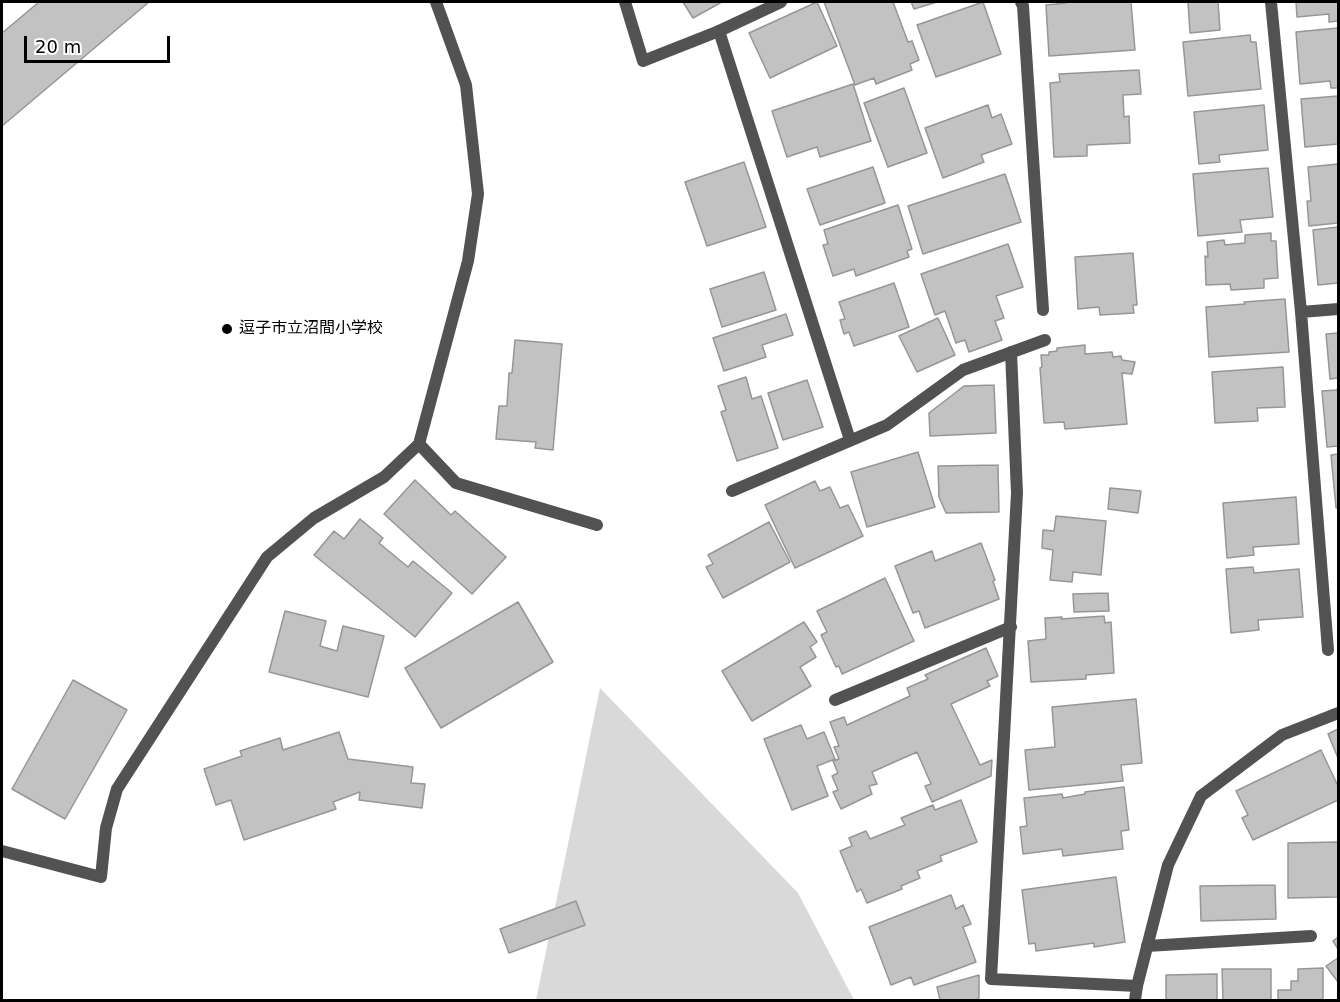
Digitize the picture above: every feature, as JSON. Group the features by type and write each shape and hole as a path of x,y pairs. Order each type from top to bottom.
{"street":[{"path":"2,851 101,877 106,828 117,789 267,557 314,518 384,477 419,444 468,261 478,194 466,85 436,2"},
{"path":"625,2 643,61 719,31 781,2"},
{"path":"1022,2 1043,310"},
{"path":"1271,2 1301,312 1328,650"},
{"path":"719,31 850,440"},
{"path":"1301,312 1338,309"},
{"path":"732,491 887,425 963,370 1045,340"},
{"path":"1011,352 1017,493 991,979 1137,986"},
{"path":"419,444 456,483 597,525"},
{"path":"835,700 1011,627"},
{"path":"1136,1000 1137,986 1168,864 1201,796 1282,735 1338,713"},
{"path":"1147,946 1311,936"}],"shaded area":[{"path":"600,688 798,893 854,1000 536,1000"}],"building":[{"path":"39,2 149,2 2,126 2,33"},
{"path":"683,2 722,2 693,18"},
{"path":"817,2 837,46 770,78 749,33"},
{"path":"824,2 893,2 908,42 912,41 919,60 910,64 912,70 876,84 874,78 855,85"},
{"path":"911,2 937,2 914,9"},
{"path":"983,2 1001,54 936,77 917,25"},
{"path":"1066,2 1131,2 1135,50 1049,56 1046,5"},
{"path":"1188,2 1218,2 1220,30 1190,33"},
{"path":"1296,2 1338,2 1338,21 1329,22 1329,14 1297,17"},
{"path":"1338,28 1338,88 1331,88 1330,81 1300,84 1296,32"},
{"path":"1250,35 1251,42 1256,42 1261,89 1188,96 1183,42"},
{"path":"1139,70 1141,94 1123,95 1124,117 1129,116 1130,143 1087,145 1087,156 1054,157 1050,83 1060,82 1059,74"},
{"path":"853,84 871,141 820,157 817,147 787,157 772,111"},
{"path":"904,88 927,153 888,167 864,103"},
{"path":"1338,96 1338,144 1305,147 1301,99"},
{"path":"988,105 992,118 1001,114 1012,144 981,155 984,162 943,178 925,128"},
{"path":"1264,105 1268,150 1219,155 1220,162 1199,164 1194,112"},
{"path":"744,162 766,227 707,246 685,182"},
{"path":"1338,164 1338,223 1309,226 1307,201 1311,201 1308,167"},
{"path":"873,167 885,203 820,225 807,189"},
{"path":"1268,168 1273,217 1240,220 1242,232 1198,236 1193,174"},
{"path":"1005,174 1021,222 923,254 908,206"},
{"path":"898,205 912,249 907,251 909,257 856,276 854,269 833,276 823,245 828,244 824,230"},
{"path":"1338,227 1338,283 1318,285 1313,230"},
{"path":"1271,233 1271,241 1276,241 1278,278 1264,279 1264,288 1231,290 1230,284 1206,285 1207,242 1224,240 1225,245 1245,243 1245,235"},
{"path":"1008,244 1023,287 996,296 1004,318 995,321 1002,340 969,352 965,340 956,343 945,311 935,315 921,274"},
{"path":"1133,253 1137,305 1133,305 1134,313 1100,315 1099,307 1078,309 1075,257"},
{"path":"764,272 776,310 722,327 710,289"},
{"path":"894,283 909,327 854,346 849,332 844,334 840,320 845,319 839,302"},
{"path":"1285,299 1289,352 1209,357 1206,307"},
{"path":"786,314 793,335 762,345 766,357 724,371 713,338"},
{"path":"938,318 955,355 917,372 899,336"},
{"path":"1338,333 1338,378 1330,379 1326,334"},
{"path":"515,340 562,344 553,450 535,448 536,442 496,439 499,406 507,406 509,373 512,373"},
{"path":"1085,345 1085,354 1112,352 1113,357 1121,356 1122,360 1135,362 1132,374 1122,373 1127,424 1065,429 1064,422 1044,423 1041,355 1049,355 1049,352 1057,351 1057,348"},
{"path":"1283,367 1285,407 1257,408 1258,421 1215,423 1212,372"},
{"path":"746,377 752,399 761,396 778,448 737,461 721,412 726,410 718,386"},
{"path":"807,380 823,427 783,440 768,393"},
{"path":"994,385 996,433 930,436 929,413 964,386"},
{"path":"1338,387 1338,446 1327,447 1322,391 1337,390"},
{"path":"918,452 935,507 867,527 851,472"},
{"path":"1338,454 1338,508 1336,508 1331,455"},
{"path":"998,465 999,512 946,513 939,497 938,466"},
{"path":"415,480 451,515 455,511 506,557 472,594 384,514"},
{"path":"815,481 820,491 830,487 840,508 848,505 863,536 795,568 765,505"},
{"path":"1110,488 1141,491 1138,513 1108,509"},
{"path":"1296,497 1299,544 1253,547 1254,555 1227,558 1223,503"},
{"path":"1056,516 1106,521 1101,575 1073,572 1072,582 1050,580 1053,550 1042,548 1043,530 1054,531"},
{"path":"360,519 383,538 379,543 408,567 413,561 452,593 415,637 314,555 334,531 344,539"},
{"path":"769,522 790,562 723,598 706,567 713,564 708,555"},
{"path":"981,543 995,580 993,581 999,599 925,628 919,611 913,613 895,566 932,551 935,561"},
{"path":"1253,567 1254,573 1299,569 1303,617 1258,620 1259,630 1231,633 1226,569"},
{"path":"885,578 914,641 842,674 839,666 836,667 821,635 827,632 817,611"},
{"path":"1108,593 1109,611 1074,612 1073,594"},
{"path":"518,602 553,662 441,728 405,668"},
{"path":"285,611 326,621 320,646 337,651 343,626 384,636 368,697 269,672"},
{"path":"1104,616 1105,623 1111,622 1114,673 1086,675 1086,679 1031,682 1028,641 1046,639 1045,618"},
{"path":"804,622 817,642 810,647 816,657 800,667 811,686 752,721 722,671"},
{"path":"986,648 998,676 987,681 990,686 951,704 980,765 992,760 991,776 932,802 925,786 931,784 917,752 872,772 877,784 869,786 872,794 841,809 833,792 838,790 832,776 838,773 833,761 839,759 834,747 839,746 830,722 844,717 847,725 910,696 907,688 928,679 925,675"},
{"path":"73,680 127,710 65,819 12,789"},
{"path":"1136,699 1142,763 1121,765 1123,781 1029,790 1025,750 1055,747 1052,707"},
{"path":"801,725 807,739 824,732 835,759 817,766 828,796 792,810 764,739"},
{"path":"1338,729 1338,758 1328,734"},
{"path":"339,732 348,759 413,767 411,783 425,784 422,808 359,800 360,792 333,802 336,809 244,840 231,800 216,805 204,769 242,756 240,751 280,738 283,750"},
{"path":"1321,750 1338,786 1338,800 1253,840 1242,818 1248,815 1236,791"},
{"path":"1124,787 1129,830 1121,831 1123,849 1063,856 1062,849 1023,854 1020,827 1027,826 1024,798 1062,794 1063,798 1085,794 1085,792"},
{"path":"961,800 977,842 940,856 942,861 917,871 920,878 901,886 902,889 867,903 861,889 857,892 840,851 852,846 849,838 866,831 870,839 905,825 901,818 933,805 935,810"},
{"path":"1338,842 1338,897 1288,898 1288,843"},
{"path":"1116,877 1125,942 1094,947 1094,943 1036,951 1035,943 1029,944 1022,890"},
{"path":"1275,885 1276,919 1201,921 1200,886"},
{"path":"951,895 956,909 963,905 971,924 963,927 976,962 914,985 911,977 891,985 869,927"},
{"path":"576,901 585,925 509,953 500,929"},
{"path":"1338,937 1338,949 1333,941"},
{"path":"1338,958 1338,982 1326,966"},
{"path":"1323,968 1323,1000 1278,1000 1278,990 1291,990 1291,981 1298,981 1298,969"},
{"path":"1222,969 1271,969 1271,1000 1223,1000"},
{"path":"1217,974 1217,1000 1166,1000 1166,975"},
{"path":"979,975 979,998 976,1000 940,1000 937,987"}],"place":[{"name":"逗子市立沼間小学校","path":"227,329"}]}
